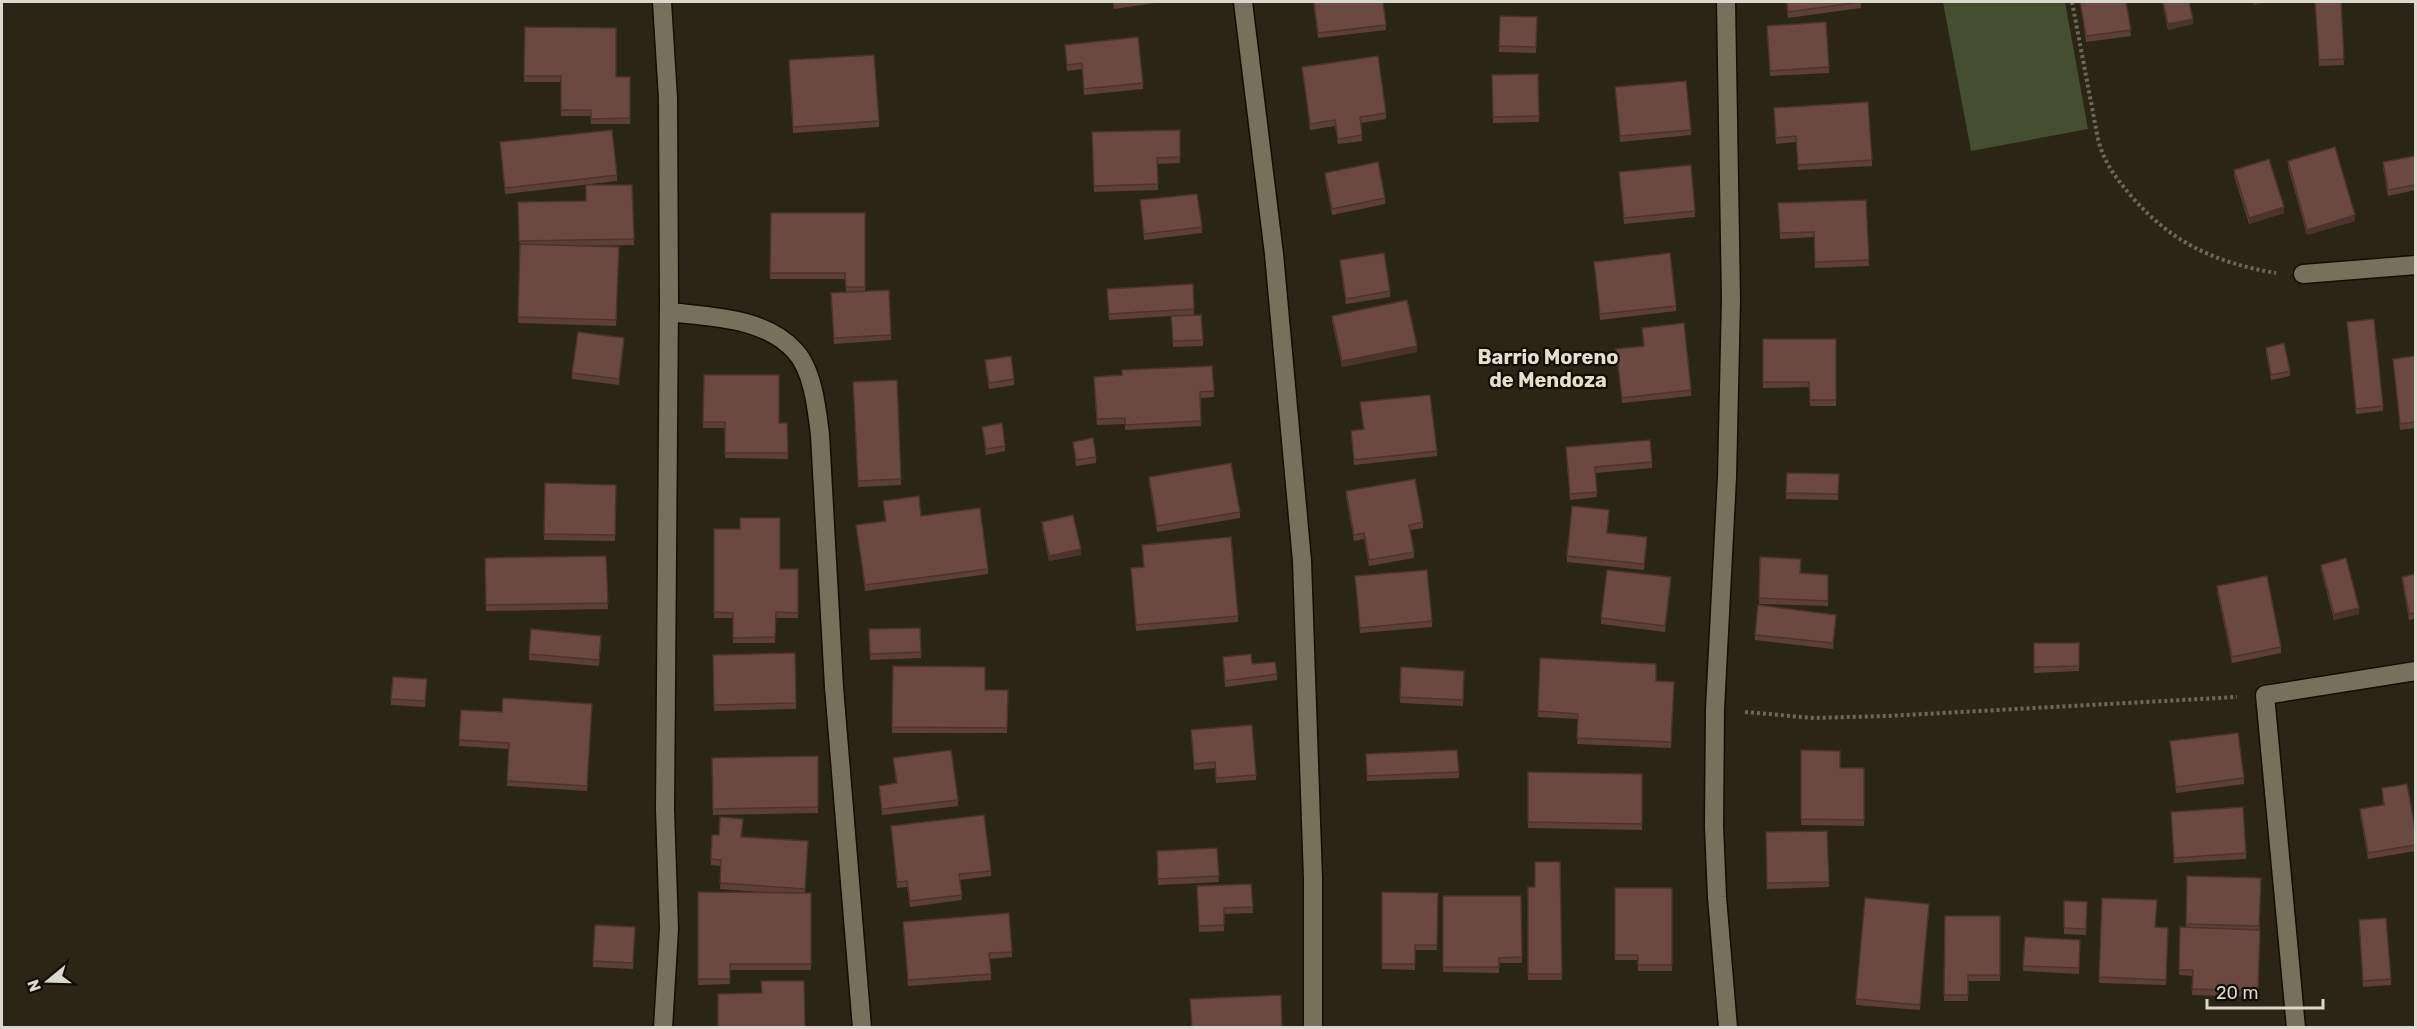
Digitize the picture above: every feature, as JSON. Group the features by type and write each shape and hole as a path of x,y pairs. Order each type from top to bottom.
{"street":[{"path":"662,2 668,98 669,312 665,798 669,929 663,1028"},
{"path":"1243,2 1274,254 1302,561 1313,879 1313,1028"},
{"path":"1726,2 1731,311 1727,477 1715,709 1717,897 1728,1028"},
{"path":"2303,274 2415,265"},
{"path":"669,312 725,318 760,327 775,334 797,352 815,398 820,435 834,687 862,1028"},
{"path":"2296,1028 2265,695 2415,671"}],"path":[{"path":"2072,2 2098,139 2103,158 2113,175 2160,226 2188,245 2244,268 2303,274"},
{"path":"1715,709 1814,718 2191,702 2265,695"}],"green space":[{"path":"1943,2 2065,2 2088,129 1971,151"}],"building":[{"path":"1314,2 1383,2 1386,25 1318,33"},
{"path":"1787,2 1861,2 1788,12"},
{"path":"2080,2 2126,2 2131,30 2086,36"},
{"path":"2163,2 2189,2 2193,19 2168,24"},
{"path":"2315,2 2341,2 2344,59 2319,60"},
{"path":"1500,16 1537,17 1536,47 1499,46"},
{"path":"1826,22 1829,67 1770,71 1767,26"},
{"path":"525,27 616,28 616,77 630,77 630,118 591,119 591,110 561,110 561,76 524,76"},
{"path":"1138,37 1143,83 1084,89 1082,63 1067,65 1065,45"},
{"path":"874,55 879,121 793,127 789,60"},
{"path":"1378,56 1386,113 1360,117 1362,135 1338,139 1335,120 1310,124 1302,67"},
{"path":"1538,74 1539,116 1493,117 1492,75"},
{"path":"1686,81 1691,130 1620,136 1615,87"},
{"path":"1868,102 1872,160 1798,165 1796,136 1776,138 1774,108"},
{"path":"612,130 617,175 505,188 500,142"},
{"path":"1180,130 1180,157 1157,158 1158,184 1094,186 1092,132"},
{"path":"2335,147 2355,215 2307,230 2288,161"},
{"path":"2415,156 2415,185 2388,190 2383,162"},
{"path":"2269,159 2284,207 2249,218 2234,170"},
{"path":"1378,162 1385,198 1332,209 1325,173"},
{"path":"1691,165 1695,211 1624,218 1619,172"},
{"path":"586,185 632,185 634,239 519,241 518,202 586,201"},
{"path":"1197,194 1202,227 1144,234 1140,200"},
{"path":"1866,200 1869,260 1815,262 1814,232 1780,233 1778,203"},
{"path":"771,213 865,213 865,287 846,287 845,273 770,273"},
{"path":"520,244 619,247 616,320 518,317"},
{"path":"1384,253 1390,291 1346,299 1340,260"},
{"path":"1670,253 1676,306 1600,314 1594,262"},
{"path":"1193,284 1194,309 1109,314 1107,289"},
{"path":"889,290 891,335 834,338 831,293"},
{"path":"1407,300 1417,346 1342,361 1332,316"},
{"path":"1201,315 1203,340 1173,341 1171,316"},
{"path":"2374,319 2383,406 2356,409 2347,322"},
{"path":"1684,323 1691,390 1622,398 1616,349 1644,346 1642,328"},
{"path":"578,332 624,338 619,379 572,373"},
{"path":"1763,339 1836,339 1836,400 1810,400 1809,382 1763,382"},
{"path":"2284,343 2290,371 2271,375 2266,348"},
{"path":"1011,356 1014,379 989,383 985,360"},
{"path":"2415,356 2415,422 2400,424 2393,359"},
{"path":"1212,366 1214,391 1200,392 1201,421 1125,425 1125,418 1097,419 1094,377 1122,375 1122,370"},
{"path":"704,375 779,375 779,423 787,423 788,453 725,453 725,422 703,422"},
{"path":"897,380 901,479 858,481 853,382"},
{"path":"1430,395 1437,451 1354,460 1351,431 1364,429 1360,402"},
{"path":"1002,423 1005,446 986,449 982,427"},
{"path":"1093,438 1096,457 1076,460 1073,442"},
{"path":"1650,440 1652,462 1595,467 1597,492 1570,494 1566,447"},
{"path":"1231,463 1240,512 1157,526 1149,477"},
{"path":"1787,473 1839,474 1838,494 1786,493"},
{"path":"1415,479 1423,522 1409,525 1414,552 1369,560 1364,533 1354,535 1346,491"},
{"path":"545,483 616,485 615,535 544,534"},
{"path":"919,496 921,516 980,508 988,569 865,585 856,525 886,521 883,501"},
{"path":"1572,506 1609,510 1607,533 1647,537 1644,564 1567,556"},
{"path":"1073,515 1081,549 1049,556 1042,522"},
{"path":"740,518 780,518 780,569 798,569 798,613 776,612 775,637 733,638 733,613 714,612 714,529 740,529"},
{"path":"1231,537 1238,616 1136,625 1131,568 1144,567 1142,545"},
{"path":"606,556 608,603 486,605 485,558"},
{"path":"1760,557 1801,559 1800,573 1828,575 1828,601 1759,598"},
{"path":"2346,558 2359,608 2334,614 2321,565"},
{"path":"1427,570 1432,621 1360,628 1355,576"},
{"path":"1607,570 1671,577 1665,626 1601,618"},
{"path":"2415,574 2415,613 2409,614 2402,577"},
{"path":"2267,576 2281,647 2232,657 2217,586"},
{"path":"1758,605 1836,615 1833,643 1755,635"},
{"path":"920,628 921,652 870,654 869,629"},
{"path":"531,629 601,636 599,660 529,654"},
{"path":"2034,643 2079,643 2079,666 2034,667"},
{"path":"795,653 796,703 714,705 713,655"},
{"path":"1251,654 1252,664 1275,662 1277,674 1225,681 1223,657"},
{"path":"1540,658 1656,664 1656,681 1674,682 1671,742 1577,738 1578,714 1538,711"},
{"path":"893,666 985,667 985,690 1008,690 1007,728 892,727"},
{"path":"1401,667 1464,671 1463,700 1400,697"},
{"path":"393,677 427,679 425,701 391,699"},
{"path":"503,698 592,704 587,786 507,781 509,743 459,740 461,710 502,712"},
{"path":"1252,725 1256,775 1216,778 1215,762 1194,764 1191,730"},
{"path":"2238,733 2244,778 2176,787 2170,741"},
{"path":"951,750 958,800 882,809 879,786 897,783 893,758"},
{"path":"1457,750 1459,772 1367,776 1366,754"},
{"path":"1801,750 1840,751 1840,768 1864,768 1864,820 1801,819"},
{"path":"818,756 818,807 713,809 712,758"},
{"path":"1528,772 1642,774 1642,824 1528,822"},
{"path":"2407,784 2415,829 2415,845 2368,853 2360,809 2384,805 2382,788"},
{"path":"2243,807 2246,853 2174,858 2171,812"},
{"path":"984,815 991,871 959,874 962,895 910,901 907,881 897,882 891,826"},
{"path":"720,817 743,819 741,837 808,841 805,889 720,883 721,860 711,859 712,835 719,835"},
{"path":"1827,831 1829,882 1767,883 1766,832"},
{"path":"1217,848 1219,876 1158,879 1157,851"},
{"path":"1535,862 1560,862 1562,974 1528,974 1528,887 1535,887"},
{"path":"2187,876 2261,878 2259,926 2186,924"},
{"path":"1251,884 1253,907 1224,908 1224,925 1199,926 1197,886"},
{"path":"1615,888 1672,888 1672,965 1638,965 1638,955 1615,955"},
{"path":"698,892 811,893 811,964 730,964 730,979 698,979"},
{"path":"1382,892 1438,893 1437,945 1415,945 1415,964 1382,964"},
{"path":"1443,896 1521,896 1522,957 1499,958 1499,967 1443,967"},
{"path":"1865,898 1929,904 1920,1005 1856,999"},
{"path":"2102,898 2157,900 2155,927 2168,928 2166,980 2099,977"},
{"path":"2064,901 2087,902 2086,929 2064,928"},
{"path":"1009,913 1012,952 989,953 991,974 908,980 903,922"},
{"path":"1945,916 2000,916 2000,975 1968,975 1968,995 1944,995"},
{"path":"2386,918 2391,979 2363,981 2359,920"},
{"path":"595,925 635,927 633,963 593,961"},
{"path":"2180,927 2260,930 2258,991 2192,989 2193,970 2179,970"},
{"path":"2025,937 2080,940 2079,968 2023,966"},
{"path":"761,981 804,981 805,1028 718,1028 718,994 762,993"},
{"path":"1281,995 1282,1028 1192,1028 1190,999"}],"district":[{"name":"Barrio Moreno de Mendoza","path":"1548,368"}]}
